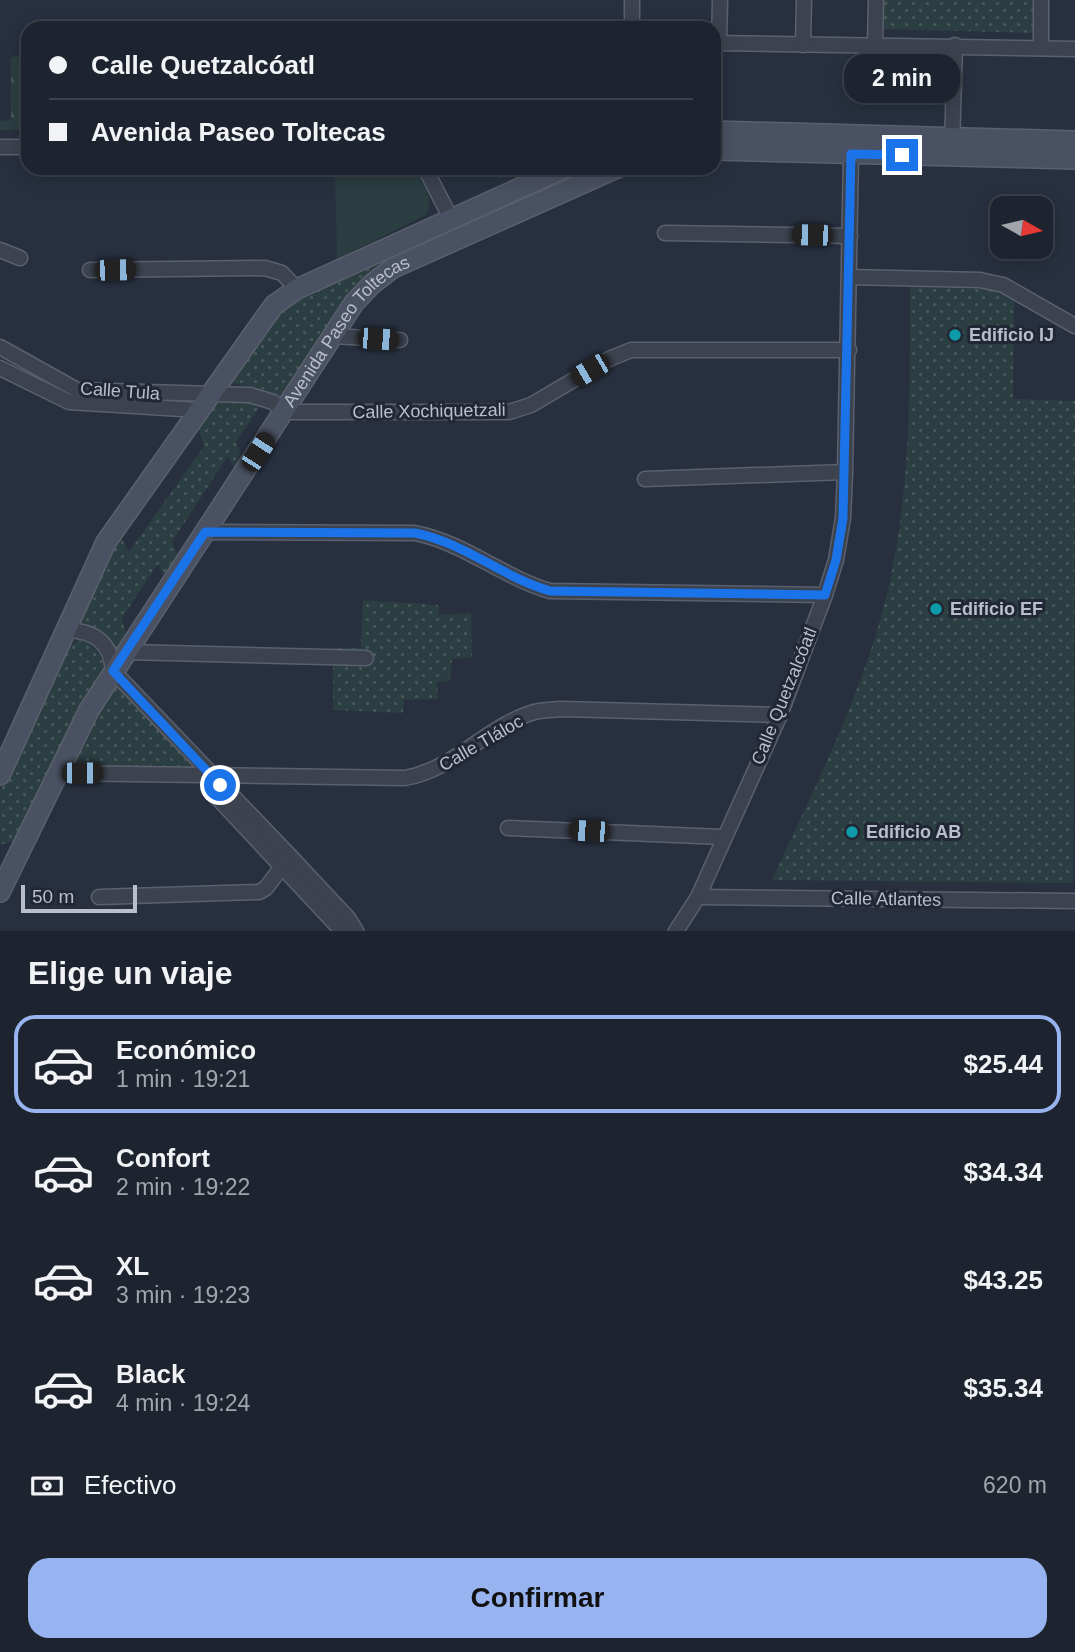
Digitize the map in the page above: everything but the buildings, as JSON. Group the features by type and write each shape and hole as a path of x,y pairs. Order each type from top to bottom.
{"street":[{"path":"632,0 632,21"},
{"path":"718,21 720,0"},
{"path":"803,45 804,0"},
{"path":"875,44 876,0"},
{"path":"1041,0 1041,48"},
{"path":"721,43 1075,49"},
{"path":"952,148 954,45"},
{"path":"721,132 1075,159"},
{"path":"721,150 851,154 1075,141"},
{"path":"0,147 21,147"},
{"name":"Calle Quetzalcóatl","path":"676,931 698,897 780,715 836,560 843,518 845,472 851,154"},
{"path":"429,175 451,219"},
{"name":"Avenida Paseo Toltecas","path":"0,775 106,542 274,305 297,289 548,175"},
{"path":"563,175 567,190"},
{"name":"Avenida Paseo Toltecas","path":"3,886 56,773 113,671 354,303 372,284 393,268 601,175"},
{"path":"665,233 850,236"},
{"path":"0,250 20,258"},
{"path":"90,270 265,268 282,273 297,289"},
{"path":"849,277 980,280 1003,285 1075,326"},
{"path":"334,336 400,340"},
{"name":"Calle Tula","path":"0,347 77,390 204,403"},
{"name":"Calle Xochiquetzali","path":"204,403 227,393 250,395 273,402 285,412 509,412 531,405 609,359 631,350 849,350"},
{"name":"Calle Tula","path":"0,368 69,402 204,403"},
{"path":"645,479 845,472"},
{"path":"205,532 415,533 442,538 530,585 550,591 825,595"},
{"path":"67,630 95,635 106,646 112,659 113,671 290,856 356,931"},
{"path":"126,652 366,658"},
{"name":"Calle Tláloc","path":"56,773 405,778 422,775 446,764 514,721 535,712 561,709 780,715"},
{"path":"209,774 211,791 280,868 342,931"},
{"path":"509,828 723,837"},
{"path":"0,848 21,845"},
{"path":"99,897 259,892 290,856"},
{"path":"0,860 3,886"},
{"name":"Calle Atlantes","path":"698,897 1075,901"}],"green space":[{"path":"881,0 1034,0 1033,33 880,29"},
{"path":"21,56 21,130 0,130 0,121 11,120 11,57"},
{"path":"335,175 417,175 424,184 428,197 426,215 337,259"},
{"path":"376,262 378,267 358,285 283,397 256,387 228,383 273,318 287,306"},
{"path":"910,287 989,289 1014,301 1013,399 1075,401 1073,883 772,880 853,701 888,589 901,514 908,438"},
{"path":"243,399 261,405 236,442 243,458 235,470 228,456 172,542 179,558 165,580 158,564 122,618 127,636 115,655 110,641 102,631 90,626 76,625 120,535 129,552 204,446 198,426 202,419 216,406"},
{"path":"363,600 438,605 439,615 471,613 472,657 452,659 450,681 437,682 438,699 404,700 403,713 333,710 333,648 361,648"},
{"path":"77,640 83,641 96,651 102,660 104,671 16,840 0,845 0,790 66,652"},
{"path":"116,686 197,767 195,770 70,768 79,747"}],"place":[{"name":"Edificio IJ","path":"955,335"},
{"name":"Edificio EF","path":"936,609"},
{"name":"Edificio AB","path":"852,832"}],"route":[{"path":"220,785 113,671 205,532 415,533 442,538 530,585 550,591 825,595 836,560 843,518 849,350 851,154 902,155"}]}
